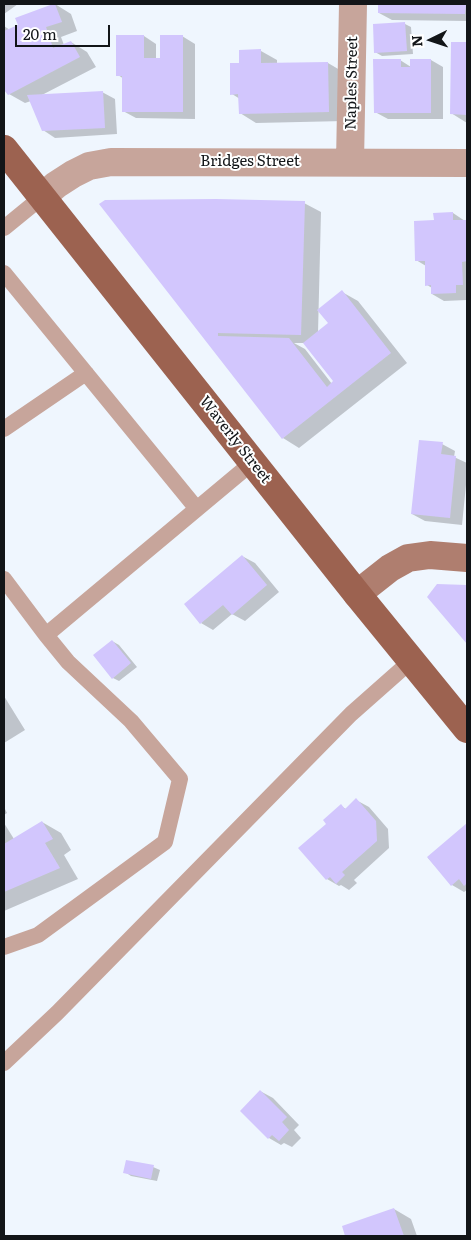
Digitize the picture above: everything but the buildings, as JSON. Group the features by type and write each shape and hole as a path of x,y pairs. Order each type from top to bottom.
{"main road":[{"name":"Waverly Street","path":"4,149 357,594 467,729"}],"street":[{"name":"Naples Street","path":"350,162 353,4"},
{"name":"Bridges Street","path":"42,197 56,184 73,174 89,166 111,162 467,163"},
{"path":"357,594 390,568 408,558 430,555 467,558"}],"lane":[{"path":"4,228 42,197"},
{"path":"4,273 197,509"},
{"path":"4,429 86,373"},
{"path":"46,635 253,462"},
{"path":"4,579 68,662 131,721 180,779 165,842 38,935 4,948"},
{"path":"4,1062 56,1013 351,714 412,660"}]}
